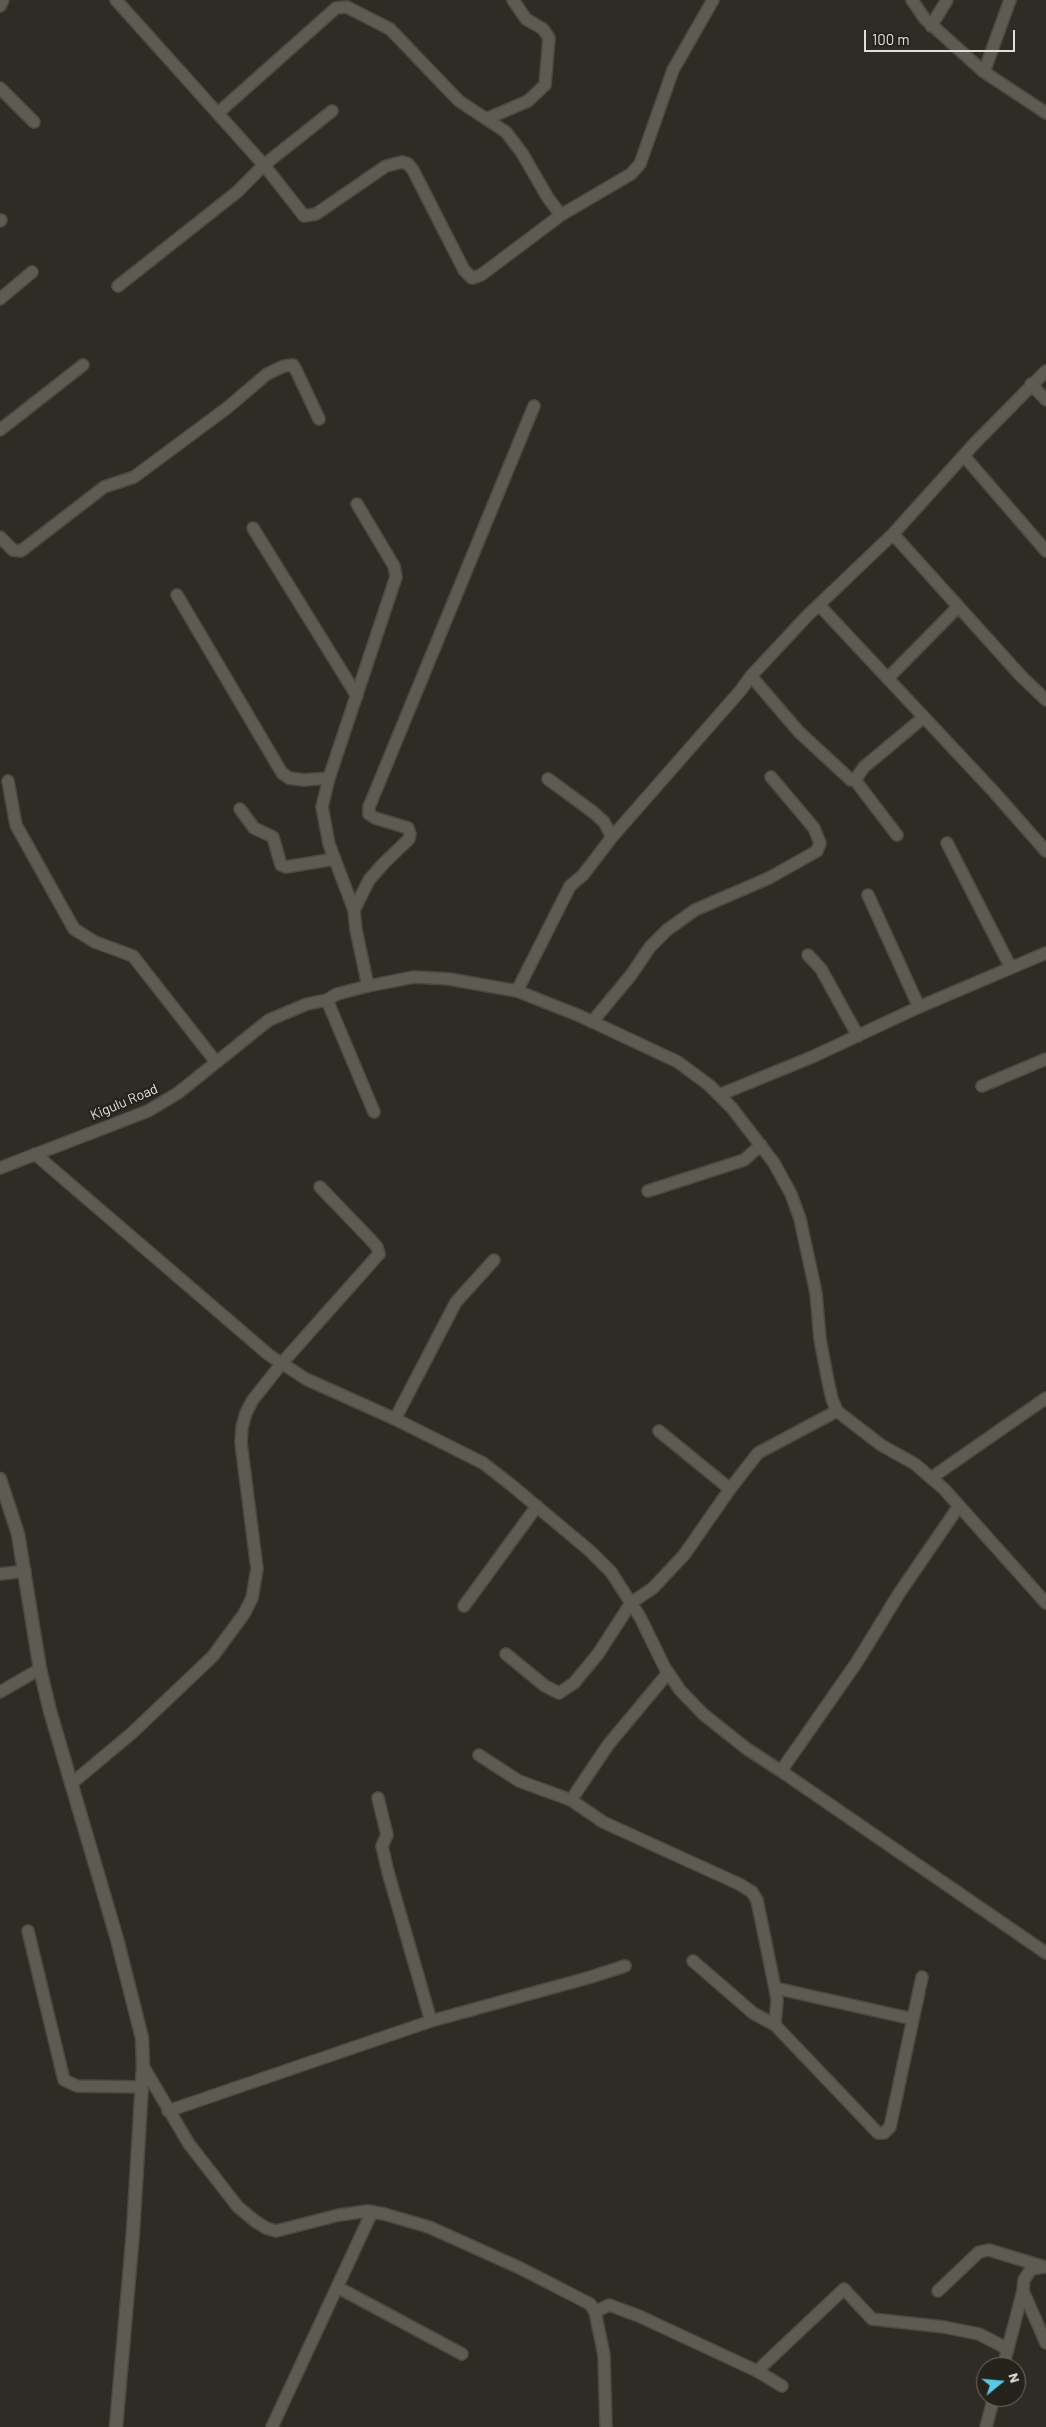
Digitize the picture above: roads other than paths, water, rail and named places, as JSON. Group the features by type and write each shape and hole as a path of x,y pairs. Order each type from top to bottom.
{"street":[{"path":"0,6 3,0"},
{"path":"116,0 264,165 300,212 308,217 316,214 386,166 394,162 408,164 413,170 464,270 472,278 481,275 561,215 631,174 640,164 673,70 713,0"},
{"path":"125,10 133,0"},
{"path":"486,119 528,101 545,85 549,38 543,29 526,18 513,0"},
{"path":"912,0 932,26 984,72 1046,113"},
{"path":"932,26 947,0"},
{"path":"984,72 1010,0"},
{"path":"218,113 336,8 343,6 390,29 459,101 506,132 561,215"},
{"path":"0,88 34,122"},
{"path":"118,286 237,192 264,165 332,110"},
{"path":"0,299 32,272"},
{"path":"0,430 83,365"},
{"path":"0,537 13,550 21,551 104,487 118,484 134,477 227,408 267,374 284,366 293,365 318,419"},
{"path":"517,991 570,886 584,875 612,837 741,690 751,676 819,605 893,534 1031,384 1046,371"},
{"path":"1031,384 1046,400"},
{"path":"354,910 369,880 409,839 408,828 375,818 369,814 369,807 534,406"},
{"path":"964,456 1046,551"},
{"path":"357,504 394,566 396,577 329,778 322,807 329,844 354,910 356,930 368,986"},
{"path":"253,528 357,696"},
{"path":"893,534 1021,676 1046,699"},
{"path":"177,595 282,774 289,778 304,780 329,778"},
{"path":"819,605 1046,851"},
{"path":"888,678 958,607"},
{"path":"751,676 799,732 850,780 855,780 897,835"},
{"path":"855,780 864,767 924,717"},
{"path":"592,1022 631,975 650,947 673,925 695,910 768,878 816,851 820,843 814,828 770,777"},
{"path":"548,779 593,812 604,822 612,837"},
{"path":"8,781 16,825 74,929 95,942 133,956 216,1062"},
{"path":"240,809 254,828 273,837 281,865 286,868 335,859"},
{"path":"947,843 1011,968"},
{"path":"868,895 919,1007"},
{"path":"719,1095 1046,953"},
{"path":"808,955 821,969 858,1036"},
{"name":"Kigulu Road","path":"2,1164 35,1154 148,1111 163,1103 269,1020 307,1004 327,1000 337,994 368,986 414,978 440,978 517,991 592,1022 678,1062 719,1095 732,1108 761,1145 774,1163 791,1194 800,1219 816,1293 820,1340 832,1399 837,1411"},
{"path":"327,1000 374,1112"},
{"path":"982,1086 1046,1059"},
{"path":"648,1191 744,1160 761,1145"},
{"path":"35,1154 254,1344 306,1379 395,1419 483,1463 537,1506 611,1572 631,1603 668,1673 680,1690 704,1714 747,1749 1046,1952"},
{"path":"71,1784 132,1732 212,1656 244,1614 252,1598 257,1569 242,1443 242,1427 252,1401 282,1363 379,1254 377,1247 370,1239 320,1187"},
{"path":"395,1419 456,1302 494,1260"},
{"path":"930,1478 1046,1398"},
{"path":"506,1654 545,1686 558,1693 574,1683 598,1654 631,1603 653,1588 684,1555 730,1489 758,1453 837,1411 881,1445 915,1464 959,1506 1046,1603"},
{"path":"659,1431 730,1489"},
{"path":"0,1479 18,1534 40,1669 139,2023 143,2066 133,2232 116,2427"},
{"path":"464,1606 537,1506"},
{"path":"781,1771 857,1662 900,1592 959,1506"},
{"path":"0,1574 25,1571"},
{"path":"0,1692 40,1669"},
{"path":"570,1800 608,1745 668,1673"},
{"path":"479,1755 520,1781 570,1800 603,1822 739,1884 752,1892 757,1900 775,1988 777,2000 775,2025"},
{"path":"378,1798 388,1835 382,1846 430,2021"},
{"path":"28,1931 64,2080 77,2086 141,2086"},
{"path":"693,1961 753,2013 775,2025 878,2133 884,2133 890,2128 922,1977"},
{"path":"168,2110 430,2021 625,1966"},
{"path":"775,1988 913,2019"},
{"path":"143,2066 189,2144 238,2207 255,2222 266,2228 276,2231 340,2215 372,2212 429,2227 585,2300 596,2312 604,2355 606,2427"},
{"path":"272,2427 372,2212"},
{"path":"938,2291 979,2252 989,2250 1045,2266"},
{"path":"1006,2357 1023,2291 1024,2280 1030,2270 1045,2266"},
{"path":"337,2287 462,2354"},
{"path":"757,2371 844,2289 872,2319 944,2327 979,2334 1008,2348"},
{"path":"1023,2291 1046,2343"},
{"path":"596,2312 609,2305 624,2310 757,2371 782,2386"},
{"path":"986,2427 991,2407"}]}
